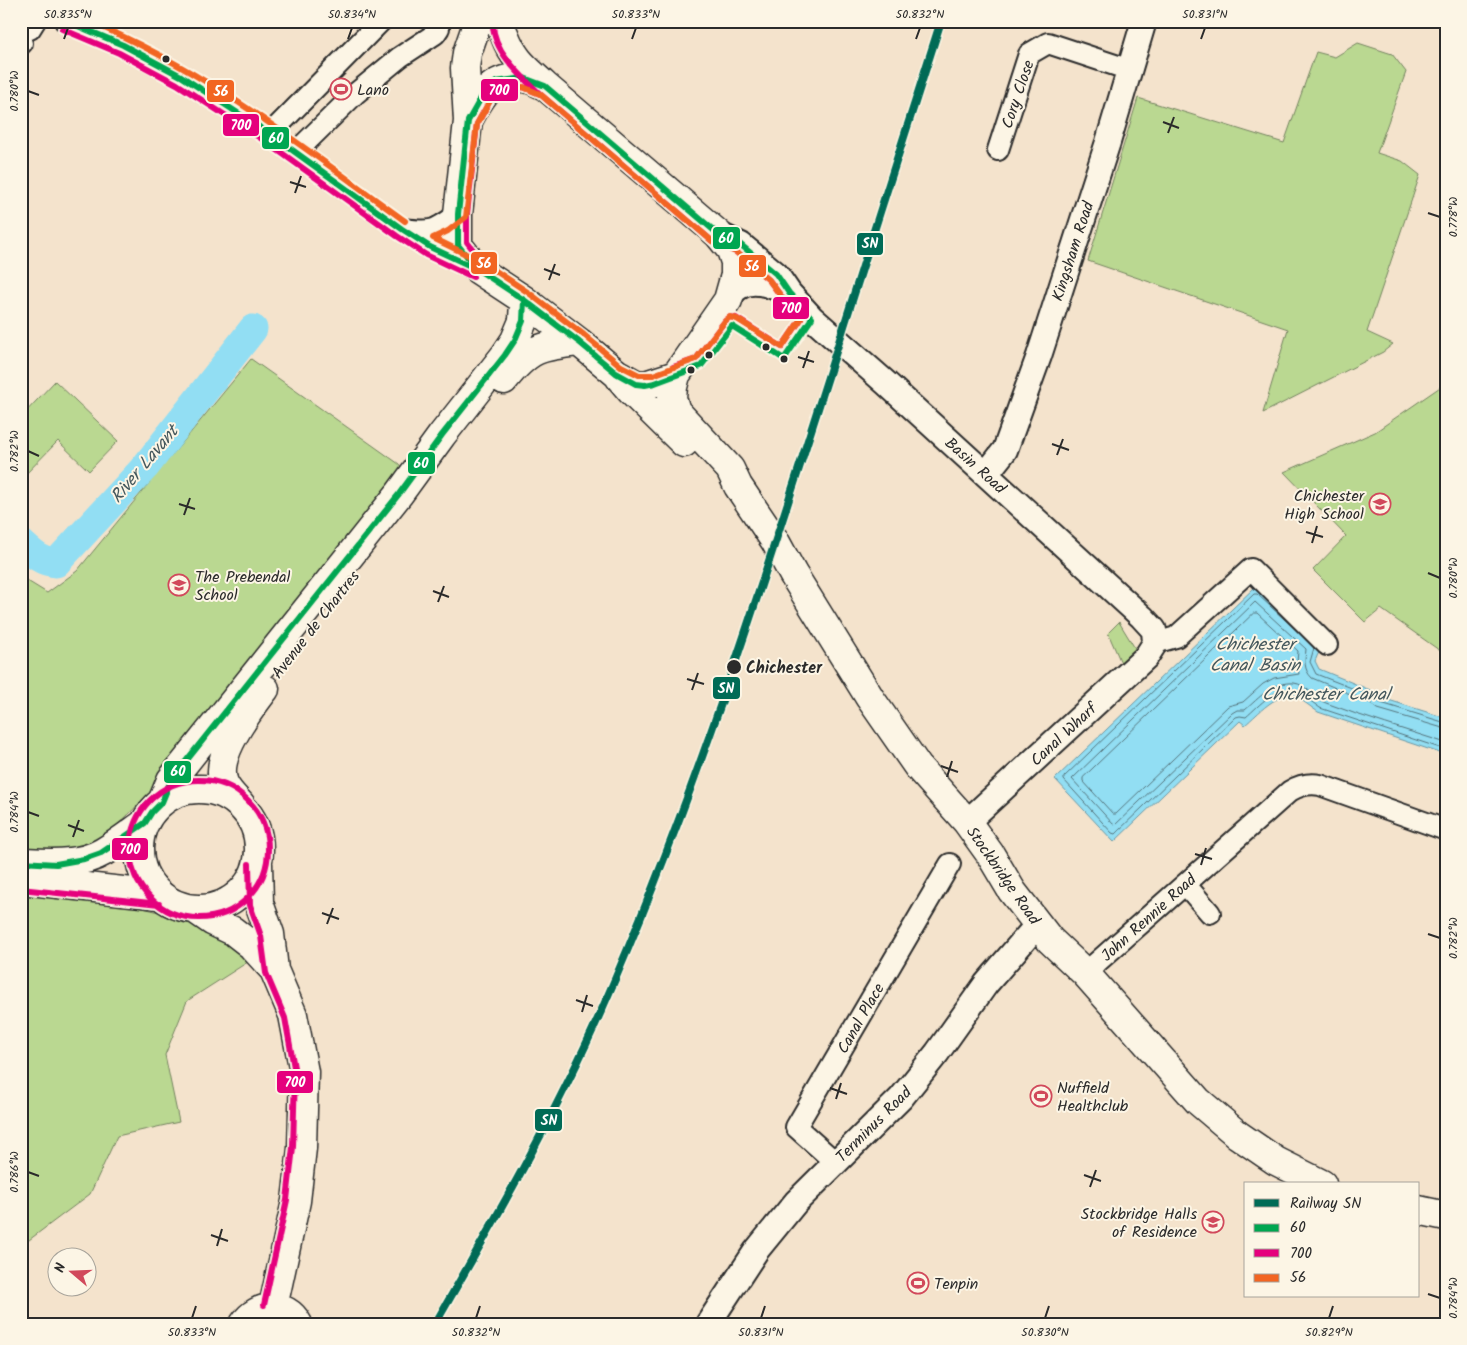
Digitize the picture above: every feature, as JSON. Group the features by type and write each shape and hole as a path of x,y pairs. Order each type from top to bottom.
{"main road":[{"path":"478,21 466,53 468,121 458,214 458,245 478,269 524,300 616,373 631,391 716,474 745,496"},
{"path":"502,21 501,26 504,34 517,60 718,234 731,250 735,262 735,276 728,300 676,375 645,385 636,384 616,373"},
{"path":"468,121 485,91 496,82 524,78 545,86"},
{"name":"Avenue de Chartres","path":"153,813 171,780 399,494 442,435 505,356 515,340 523,321 524,300"},
{"name":"Avenue de Chartres","path":"241,805 224,784 221,768 226,750 249,710 514,368 524,357 540,348 579,342"},
{"name":"Stockbridge Road","path":"676,375 672,388 672,398 676,411 730,469 875,705 918,767 967,822 990,854 1012,891 1050,940 1085,973 1198,1101 1238,1135 1276,1161 1318,1182"},
{"path":"21,862 56,864 84,859 101,853 176,793 193,789 210,790 227,795 241,805 252,820 258,837 260,855 250,883 235,898 217,907 196,910"},
{"path":"153,813 140,838 139,854 142,869 150,883 160,895 177,905 196,910 212,921 233,931 251,945 274,970"},
{"path":"258,864 259,903 270,934 274,970 293,1015 304,1072 302,1148 296,1201 273,1307"},
{"path":"21,880 160,895"},
{"path":"1420,1210 1446,1216"},
{"path":"244,1324 248,1317 256,1311 273,1307 289,1313 298,1324"}],"street":[{"path":"65,21 123,45 181,76 270,134 402,229 430,246 478,269"},
{"path":"270,134 381,21"},
{"path":"300,157 355,94 400,57 435,34 439,28 439,21"},
{"name":"Kingsham Road","path":"986,474 1005,450 1039,356 1144,21"},
{"name":"Cory Close","path":"998,150 1029,54 1048,43 1130,70"},
{"path":"402,229 424,232 440,227 458,214"},
{"name":"Basin Road","path":"718,234 741,245 776,274 789,293 812,318 1142,617 1154,630 1155,643"},
{"path":"728,300 739,287 752,283 771,286 789,293"},
{"path":"1155,643 1176,636 1251,569 1326,645"},
{"name":"Canal Wharf","path":"967,822 1146,657 1155,643"},
{"name":"John Rennie Road","path":"1085,973 1290,791 1304,784 1320,785 1446,830"},
{"name":"Canal Place","path":"835,1162 796,1127 950,864"},
{"path":"1185,884 1210,914"},
{"name":"Terminus Road","path":"708,1324 756,1251 796,1202 901,1098 938,1053 986,984 1038,924"}],"green space":[{"path":"1358,43 1392,54 1406,72 1377,153 1402,161 1420,175 1367,332 1393,344 1383,352 1263,413 1288,329 1088,261 1138,98 1284,143 1316,52 1335,57"},
{"name":"The Prebendal School","path":"251,359 399,464 407,476 167,773 128,815 105,835 83,847 60,851 21,851 21,577 47,593 77,571"},
{"path":"55,381 118,441 89,471 58,441 21,479 21,417"},
{"name":"Chichester High School","path":"1446,383 1446,655 1381,609 1365,622 1313,570 1346,536 1284,472 1375,432"},
{"path":"1119,622 1136,650 1122,665 1108,633"},
{"path":"21,892 139,907 191,920 254,958 187,1001 165,1055 179,1122 117,1136 90,1194 21,1246"}],"water":[{"name":"Chichester Canal Basin","path":"1256,586 1322,649 1315,661 1319,669 1375,692 1382,698 1446,718 1446,755 1318,712 1293,694 1286,695 1267,705 1245,725 1240,721 1114,842 1055,779"}],"waterway":[{"name":"River Lavant","path":"253,329 256,333"},
{"name":"River Lavant","path":"21,543 41,559 56,563 145,467 253,329"}],"rail line":[{"name":"SN","path":"435,1324 502,1207 565,1088 603,1007 667,852 751,615 941,21"}],"transit line":[{"name":"60","path":"66,21 123,45 181,76 270,134 402,229 430,247 477,269"},
{"name":"56","path":"88,21 131,40 213,86 291,138 405,221"},
{"name":"700","path":"493,21 497,42 502,52 516,70 539,93"},
{"name":"700","path":"62,29 119,53 177,84 265,141 426,255 473,277"},
{"name":"60","path":"524,78 545,86 718,234 741,245 776,274 789,293 812,318 784,359 732,326 701,366 655,383 636,384 616,373 524,300 477,269 458,245 458,214 468,121 485,91 496,82 524,78"},
{"name":"700","path":"484,264 467,242 467,214 477,124 492,97 500,90 523,87 540,94 712,241 736,252 769,280 801,319 782,347 736,318 730,317 696,359 673,367"},
{"name":"56","path":"523,87 540,94 712,241 736,252 769,280 801,319 782,347 737,319 730,317 696,359 653,375 639,375 621,366 529,293 482,262 433,238 448,231 466,217 477,124 492,97 500,90 523,87"},
{"name":"60","path":"21,862 56,864 84,859 101,853 145,823 162,802 171,780 399,494 442,435 505,355 515,340 523,321 524,300"},
{"name":"700","path":"199,780 225,785 248,800 263,823 268,849 263,875 248,898 225,913 199,918 173,913 150,898 135,875 130,849 135,823 150,800 173,785 199,780"},
{"name":"700","path":"249,864 250,905 261,936 266,973 285,1018 295,1073 293,1147 287,1200 264,1305"},
{"name":"700","path":"21,889 159,904"}],"place":[{"name":"Lano","path":"341,89"},
{"name":"Chichester High School","path":"1380,504"},
{"name":"The Prebendal School","path":"179,585"},
{"name":"Chichester","path":"734,667"},
{"name":"Nuffield Healthclub","path":"1041,1096"},
{"name":"Stockbridge Halls of Residence","path":"1213,1222"},
{"name":"Tenpin","path":"918,1283"}],"water label":[{"name":"Chichester Canal","path":"1326,694"}]}
